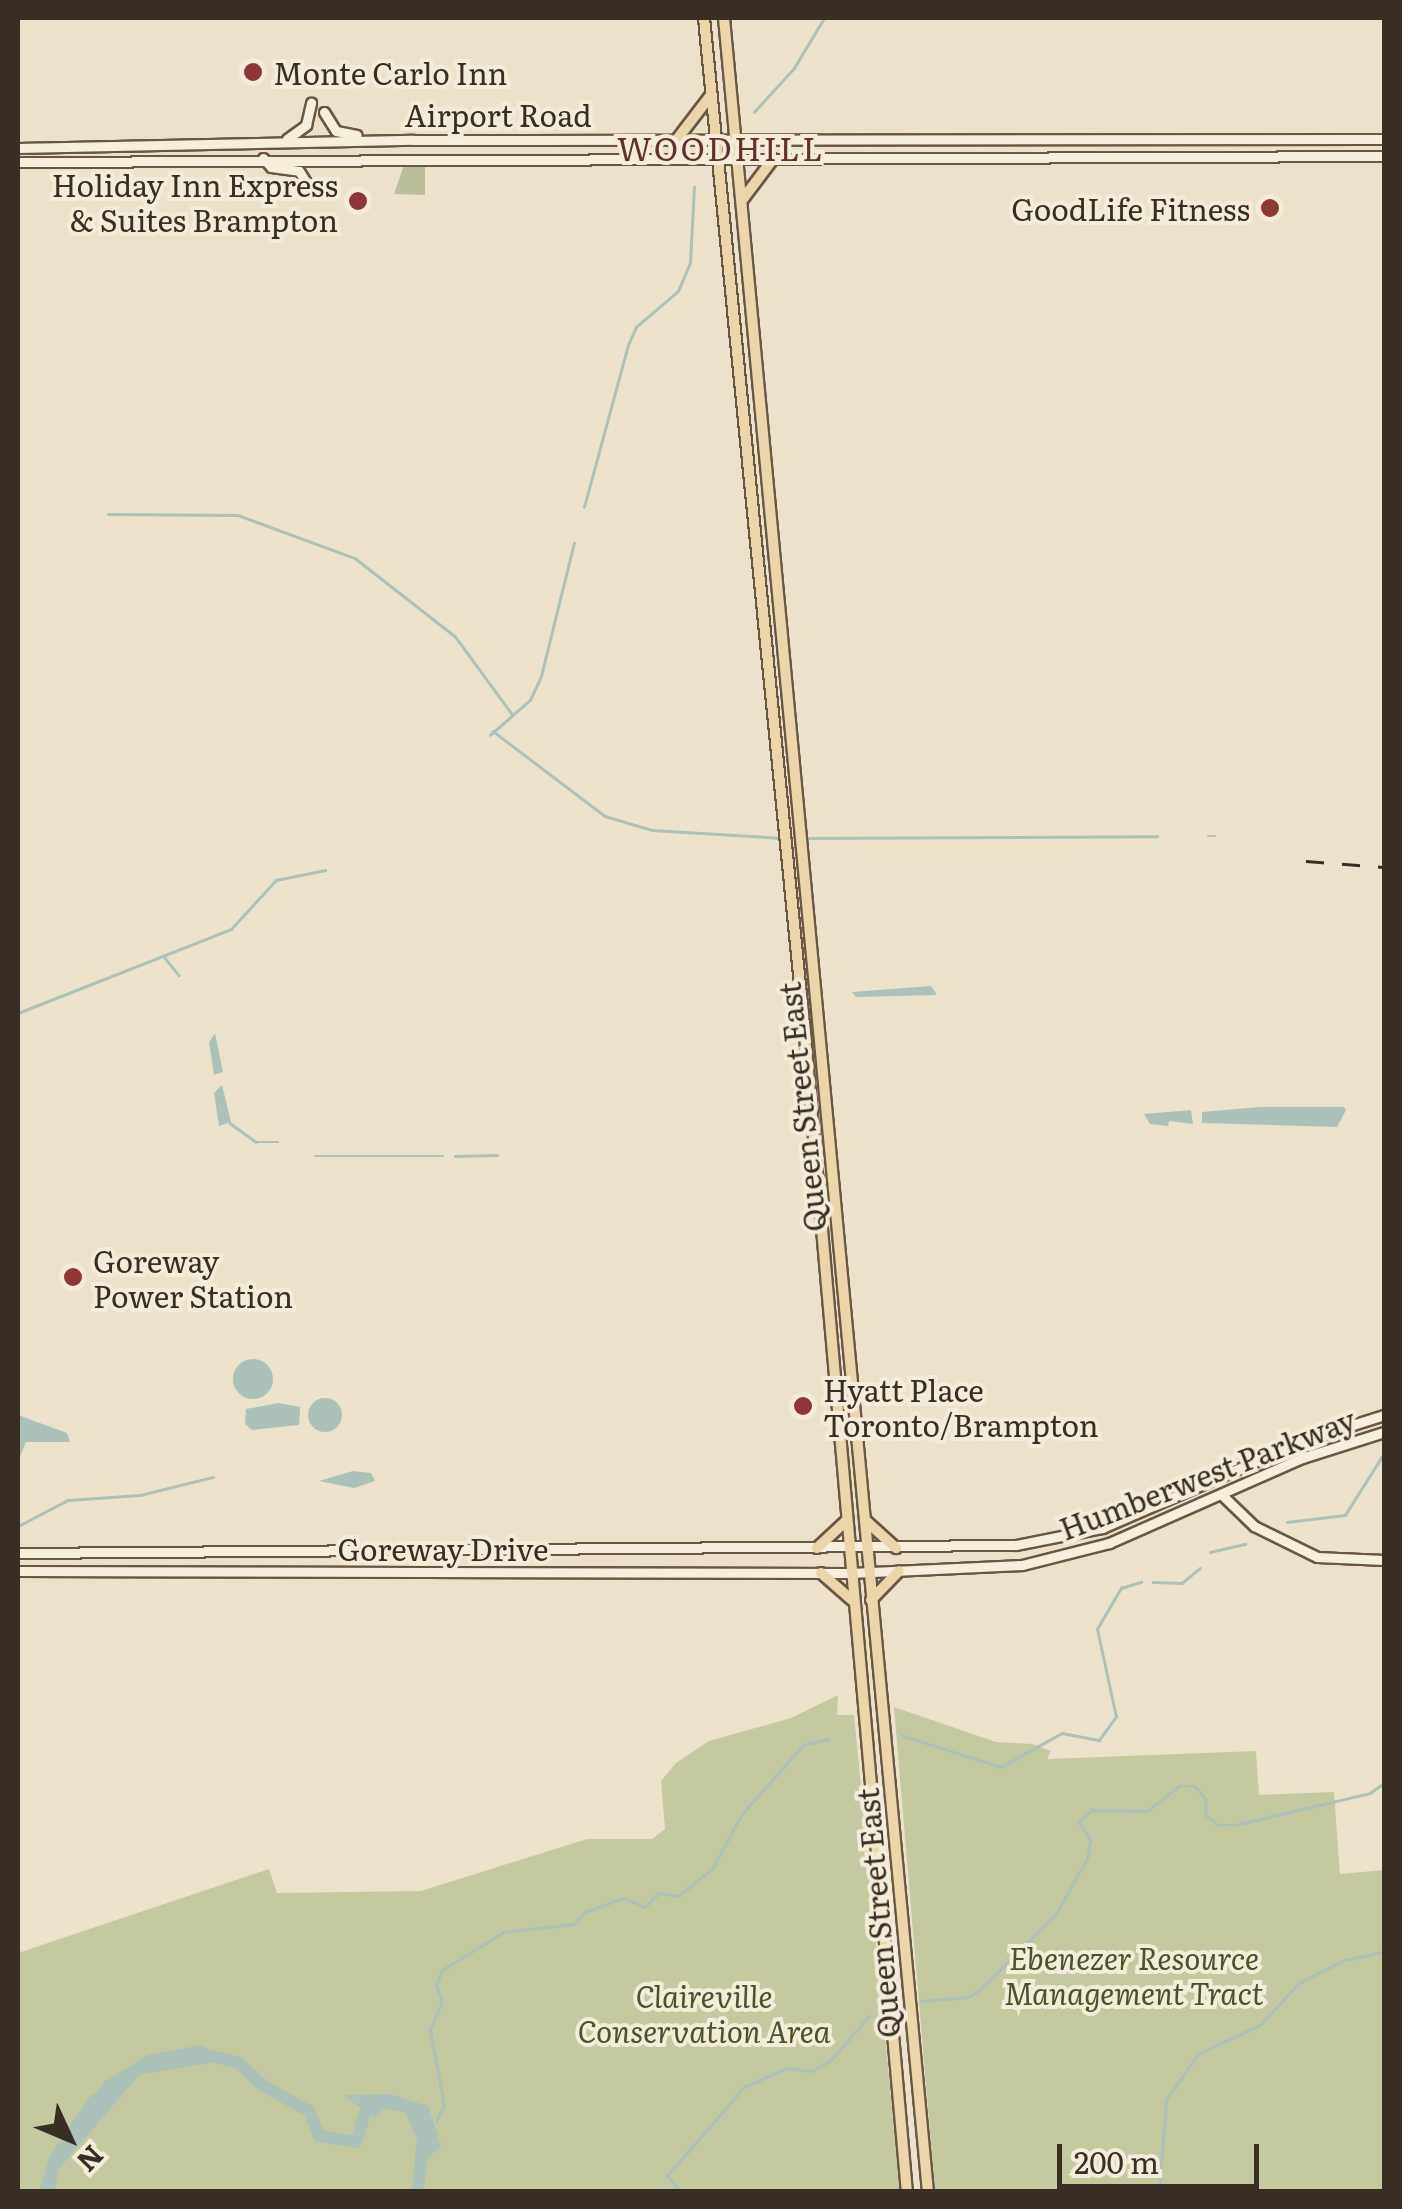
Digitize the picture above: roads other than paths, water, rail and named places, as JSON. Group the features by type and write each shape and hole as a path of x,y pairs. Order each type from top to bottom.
{"main road":[{"name":"Queen Street East","path":"704,18 789,884 907,2192"},
{"name":"Queen Street East","path":"724,18 796,822 928,2192"},
{"path":"678,138 712,94"},
{"path":"272,142 304,129 311,102"},
{"path":"324,112 336,131 374,140"},
{"path":"1096,162 1098,139"},
{"name":"Airport Road","path":"18,148 374,140 1384,139"},
{"name":"Airport Road","path":"18,162 263,158 1096,162 1384,156"},
{"path":"263,158 271,167 299,172 312,192"},
{"path":"743,200 773,159"},
{"path":"742,388 751,415 763,420"},
{"name":"Humberwest Parkway","path":"848,1548 1016,1545 1102,1528 1302,1441 1384,1415"},
{"name":"Humberwest Parkway","path":"869,1572 1049,1560 1109,1544 1302,1458 1384,1432"},
{"path":"1222,1495 1254,1526 1317,1557 1384,1560"},
{"path":"864,1520 896,1548"},
{"path":"817,1548 845,1522"},
{"name":"Goreway Drive","path":"18,1553 848,1548"},
{"name":"Goreway Drive","path":"18,1571 869,1572"},
{"path":"871,1600 899,1571"},
{"path":"821,1573 852,1600"}],"water":[{"path":"931,986 937,995 856,997 852,992"},
{"path":"215,1033 223,1072 214,1075 209,1042"},
{"path":"222,1085 231,1122 219,1126 214,1093"},
{"path":"1260,1107 1346,1110 1337,1127 1202,1123 1202,1112"},
{"path":"1191,1110 1193,1124 1150,1124 1144,1114"},
{"path":"253,1359 267,1365 273,1379 267,1393 253,1399 239,1393 233,1379 239,1365"},
{"path":"325,1398 337,1403 342,1415 337,1427 325,1432 313,1427 308,1415 313,1403"},
{"path":"279,1403 300,1407 299,1425 252,1430 245,1424 246,1409"},
{"path":"18,1415 67,1433 70,1442 26,1442 18,1461"},
{"path":"353,1471 371,1473 375,1481 354,1488 319,1481"},
{"path":"201,2045 227,2060 139,2075 58,2170 55,2191 39,2191 50,2155 104,2082 148,2055"},
{"path":"390,2094 428,2106 441,2145 426,2160 423,2138 404,2112 383,2108 374,2118 343,2095"}],"waterway":[{"path":"754,112 794,68 824,18"},
{"path":"584,507 628,345 636,327 678,291 690,263 694,187"},
{"path":"108,514 238,515 355,558 455,636 512,714"},
{"path":"490,735 530,700 541,676 574,543"},
{"path":"493,731 605,816 652,830 781,838"},
{"path":"804,838 1157,836"},
{"path":"1208,836 1215,836"},
{"path":"18,1013 231,929 276,880 325,870"},
{"path":"165,958 179,975"},
{"path":"230,1123 256,1142 278,1142"},
{"path":"455,1156 497,1155"},
{"path":"315,1156 443,1156"},
{"path":"1287,1522 1345,1515 1384,1453"},
{"path":"18,1526 68,1500 140,1495 213,1477"},
{"path":"1210,1552 1245,1544"},
{"path":"1153,1582 1182,1583 1200,1568"},
{"path":"901,1735 1001,1767 1062,1733 1099,1740 1116,1717 1097,1629 1121,1588 1141,1582"},
{"path":"436,2121 444,2106 430,2030 442,2002 436,1986 442,1970 504,1932 574,1924 585,1912 623,1898 645,1907 659,1893 678,1896 712,1869 742,1814 803,1745 828,1739"},
{"path":"921,2001 968,1997 981,1989 1055,1915 1087,1859 1090,1840 1079,1822 1092,1810 1147,1811 1179,1786 1195,1786 1206,1799 1206,1815 1218,1825 1235,1825 1370,1793 1384,1783"},
{"path":"1159,2192 1166,2100 1198,2054 1260,2025 1299,1983 1345,1960 1384,1952"},
{"path":"681,2192 667,2176 744,2087 787,2068 812,2071 831,2060 869,2016"},
{"path":"211,2056 238,2062 262,2085 309,2111 319,2136 356,2142 369,2100"},
{"path":"67,2141 95,2100"},
{"path":"415,2121 423,2136 418,2192"}],"railway":[{"path":"1306,861 1384,867"}],"place":[{"name":"Monte Carlo Inn","path":"253,72"},
{"name":"Holiday Inn Express & Suites Brampton","path":"358,201"},
{"name":"GoodLife Fitness","path":"1270,208"},
{"name":"Goreway Power Station","path":"73,1277"},
{"name":"Hyatt Place Toronto/Brampton","path":"803,1406"}],"district":[{"name":"WOODHILL","path":"721,147"}],"park label":[{"name":"Ebenezer Resource Management Tract","path":"1134,1974"},
{"name":"Claireville Conservation Area","path":"704,2012"}]}
